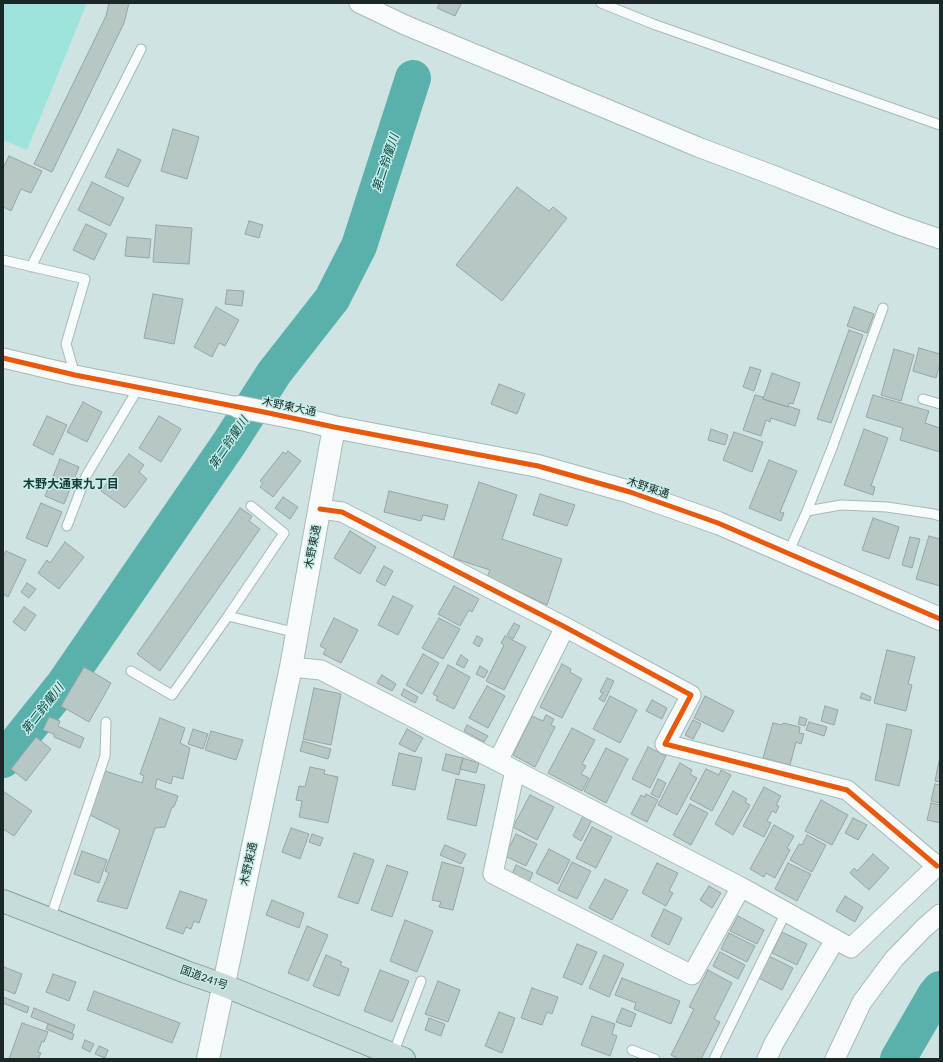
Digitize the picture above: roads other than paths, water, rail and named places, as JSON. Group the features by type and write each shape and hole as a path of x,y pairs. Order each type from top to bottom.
{"highway":[{"name":"国道241号","path":"3,900 186,972 223,985 399,1057"}],"street":[{"path":"359,3 405,25 698,148 940,239"},
{"path":"3,358 74,375 239,407"},
{"name":"木野東大通","path":"239,407 334,427"},
{"name":"木野東通","path":"208,1059 291,667 334,427 538,466 630,492 718,523 940,619"},
{"path":"291,667 321,670 741,887 851,948 938,865 847,790 665,744 691,695 566,627 342,512 320,509"},
{"path":"498,761 566,627"},
{"path":"515,770 492,874 692,975 741,887"},
{"path":"835,1059 862,1002 894,959 940,914"},
{"path":"767,1059 774,1043 835,940"}],"lane":[{"path":"602,3 653,24 940,125"},
{"path":"31,267 142,49"},
{"path":"3,260 85,279 66,344 74,375"},
{"path":"788,552 807,511 832,448 883,308"},
{"path":"68,526 86,476 139,387"},
{"path":"923,399 940,404"},
{"path":"807,511 841,505 887,507 940,516"},
{"path":"131,671 172,695 284,533 251,506"},
{"path":"228,616 297,632"},
{"path":"50,919 106,756 106,722"},
{"path":"714,1059 786,912"},
{"path":"399,1057 421,982"},
{"path":"632,1050 655,1059"}],"waterway":[{"name":"第二鈴蘭川","path":"3,760 64,684 230,442 274,373 332,299 359,246 413,78"},
{"path":"898,1059 935,995 940,989"}],"district":[{"name":"木野大通東九丁目","path":"71,484"}]}
